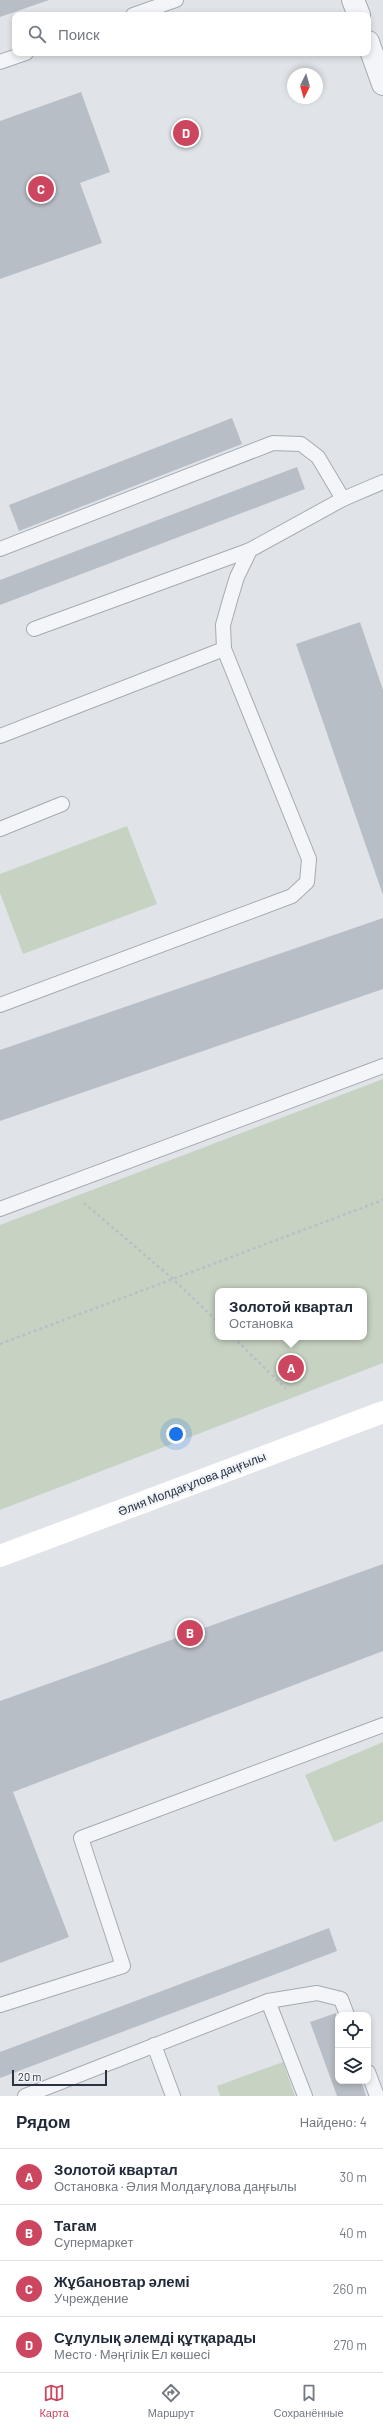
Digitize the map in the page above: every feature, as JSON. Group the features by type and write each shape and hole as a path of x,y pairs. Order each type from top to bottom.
{"main road":[{"name":"Әлия Молдағұлова даңғылы","path":"0,1556 383,1412"}],"street":[{"path":"353,0 358,12"},
{"path":"371,50 383,84"}],"lane":[{"path":"142,12 176,0"},
{"path":"0,62 17,56"},
{"path":"0,549 272,443 301,444 318,457 343,499"},
{"path":"34,629 250,550 343,499 383,482"},
{"path":"0,1005 292,896 307,882 309,859 224,649 223,625 230,600 250,550"},
{"path":"0,736 224,649"},
{"path":"0,829 62,804"},
{"path":"0,1209 383,1066"},
{"path":"0,2005 123,1966 81,1838 383,1725"},
{"path":"26,2096 268,2001 317,1993 341,1999 346,2012"},
{"path":"268,2001 305,2096"},
{"path":"154,2045 173,2096"},
{"path":"371,2080 377,2096"}],"path":[{"path":"62,1185 173,1279 215,1319"},
{"path":"0,1344 383,1200"},
{"path":"236,1340 286,1389"}],"green space":[{"path":"127,826 157,904 23,954 0,893 0,874"},
{"path":"383,1079 383,1363 0,1510 0,1225"},
{"path":"383,1742 383,1821 334,1842 305,1775"},
{"path":"283,2062 295,2096 220,2096 217,2086"}],"building":[{"path":"0,0 49,0 12,12 0,17"},
{"path":"81,92 110,172 80,183 102,243 0,279 0,121"},
{"path":"232,418 242,444 19,531 9,505"},
{"path":"297,467 305,489 0,605 0,580"},
{"path":"360,622 383,690 383,895 296,644"},
{"path":"383,918 383,989 0,1121 0,1050"},
{"path":"383,1564 383,1651 13,1792 69,1937 0,1963 0,1701"},
{"path":"329,1928 337,1951 0,2078 0,2052"},
{"path":"335,2013 335,2084 362,2084 366,2096 337,2096 310,2022"}],"place":[{"name":"Сұлулық әлемді құтқарады","path":"186,133"},
{"name":"Жұбановтар әлемі","path":"41,189"},
{"name":"Золотой квартал","path":"291,1368"},
{"name":"Тагам","path":"190,1633"}]}
